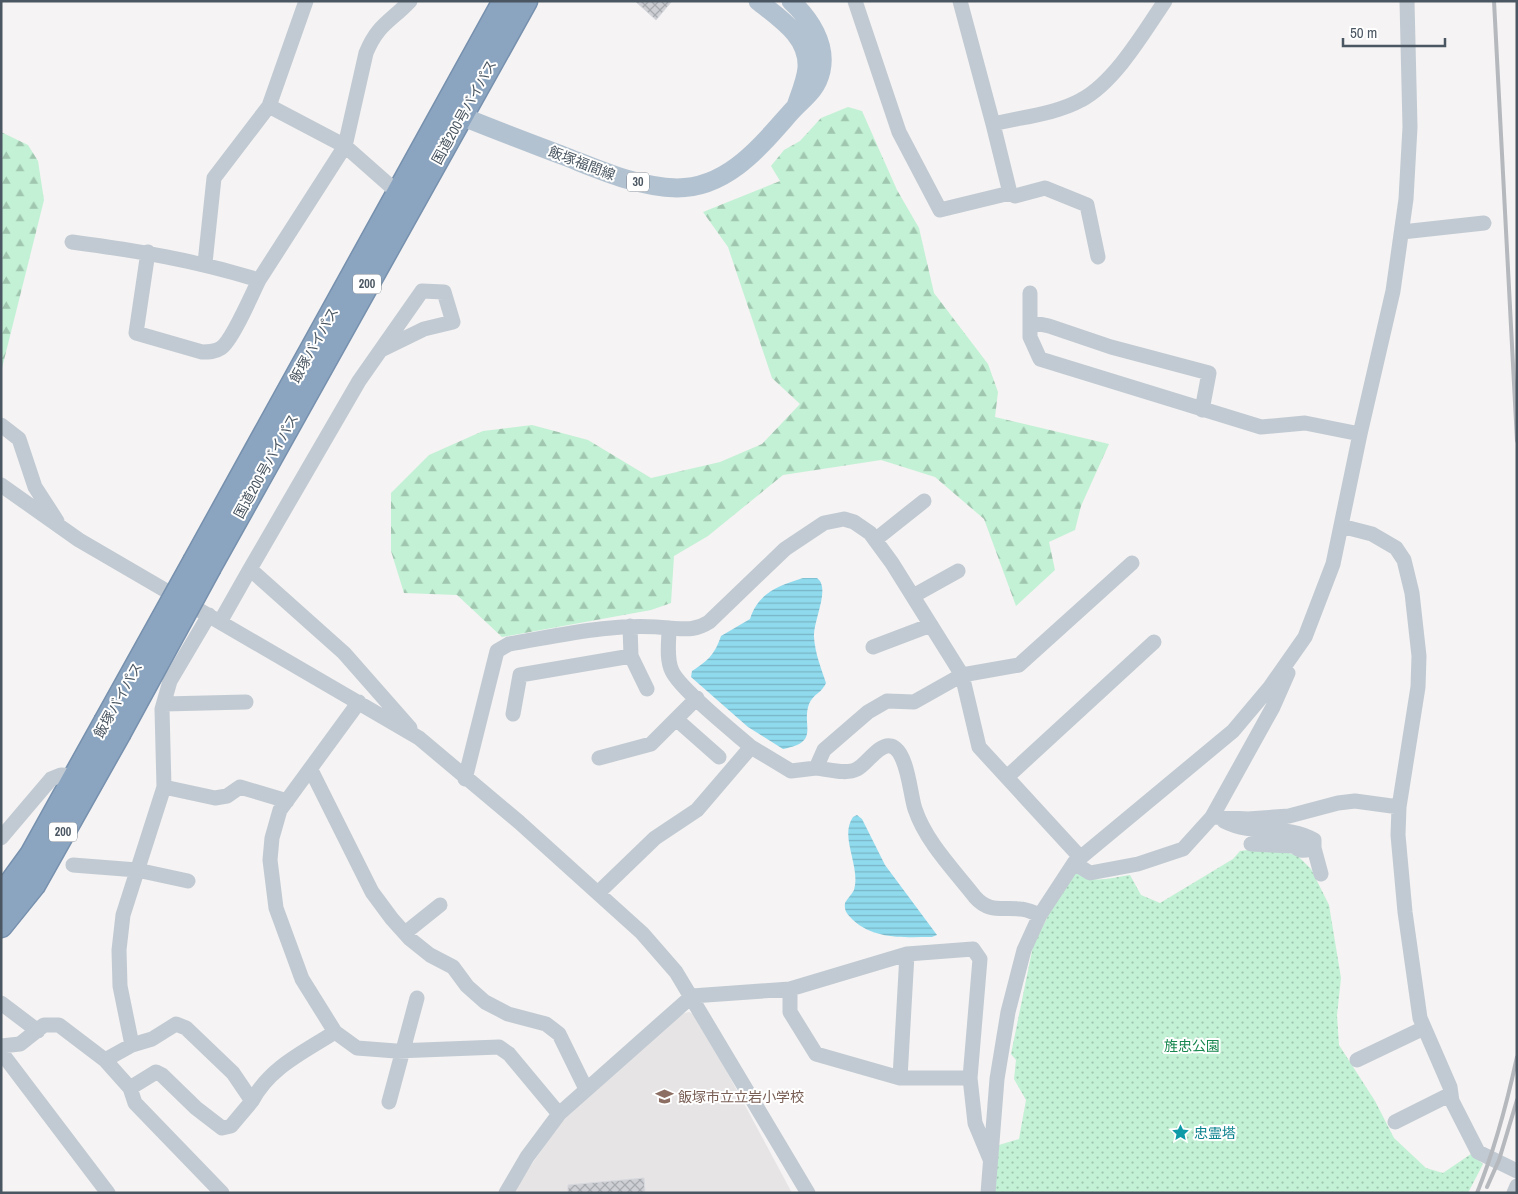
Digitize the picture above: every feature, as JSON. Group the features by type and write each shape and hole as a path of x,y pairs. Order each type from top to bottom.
{"highway":[{"name":"200","path":"404,199 504,1"},
{"name":"国道200号バイパス","path":"1,926 404,199 461,116 526,1"},
{"name":"飯塚バイパス","path":"1,896 26,879 75,776 112,728"},
{"path":"1,887 26,879 25,908 1,942"}],"main road":[{"name":"飯塚福間線","path":"758,1 798,36 805,51 807,68 796,106"},
{"name":"飯塚福間線","path":"461,116 611,175 654,186 679,188 707,183 732,171 754,154 796,106 814,90 821,70 822,51 816,33 802,12 791,1"}],"street":[{"path":"205,263 214,178 269,106 306,1"},
{"path":"148,252 136,333 202,352 211,352 222,348 230,338 259,280 345,146 366,53 372,39 381,26 410,1"},
{"path":"855,1 899,132 940,210 1010,193 1015,196 1044,188 1086,205 1098,257"},
{"path":"960,1 1010,193"},
{"path":"993,124 1066,106 1089,95 1119,65 1165,1"},
{"path":"465,779 497,651 509,644 630,626 693,630 709,622 785,549 824,523 844,519 862,527 875,540 913,596 962,676 980,747 1090,873 1138,864 1183,849 1215,818 1273,707 1305,637 1333,564 1360,434 1393,292 1402,232 1410,127 1407,1"},
{"path":"269,106 345,146 404,199"},
{"path":"1402,232 1484,223"},
{"path":"72,242 148,252 205,263 259,280"},
{"path":"132,1045 120,986 119,950 123,914 164,787 164,704 170,681 250,569 359,381 422,291 444,292 453,322 424,330 381,350"},
{"path":"1030,293 1030,337 1040,359 1262,427 1305,423 1360,434"},
{"path":"1030,322 1049,326 1110,347 1209,373 1202,410"},
{"path":"1,425 19,439 35,487 63,528"},
{"path":"1,485 63,528 419,738"},
{"path":"875,540 924,501"},
{"path":"1340,526 1372,534 1396,548 1404,560 1412,593 1417,632 1418,687 1399,807 1398,835 1405,912 1416,995 1424,1028 1450,1091 1452,1101 1478,1152 1517,1171"},
{"path":"816,768 824,750 868,712 887,701 914,702 962,676 1019,665 1132,563"},
{"path":"250,569 344,653 419,738 465,779 519,822 599,892 642,933 676,972 692,996 808,1193"},
{"path":"913,596 958,572"},
{"path":"873,647 931,625"},
{"path":"630,626 631,656 647,689"},
{"path":"670,628 668,654 672,671 681,684 751,747 792,771 816,768 851,772 885,747 891,746 896,749 910,780 914,808 924,830 982,905 990,909 1022,909 1040,915"},
{"path":"988,1193 997,1079 1008,1012 1024,950 1040,915 1077,860 1232,731 1270,687 1305,637"},
{"path":"1007,777 1154,642"},
{"path":"513,714 520,675 631,656"},
{"path":"599,758 651,744 697,698"},
{"path":"164,704 246,702"},
{"path":"359,702 280,810 272,838 270,860 276,908 302,978 335,1032 357,1048 402,1051 499,1048 510,1054 559,1114"},
{"path":"676,719 719,757"},
{"path":"599,892 655,838 697,810 751,747"},
{"path":"310,770 372,892 404,933 430,955 453,967 467,986 485,1002 508,1014 546,1024 559,1034 586,1089"},
{"path":"1,838 51,779 61,775 75,776"},
{"path":"164,787 215,798 227,796 240,786 287,801"},
{"path":"1215,818 1248,819 1289,816 1338,803 1355,801 1399,807"},
{"path":"1215,818 1246,830 1304,834 1314,840 1314,848 1321,874"},
{"path":"1251,844 1294,846 1298,850 1304,851 1314,848"},
{"path":"73,864 137,870 188,881"},
{"path":"404,933 440,906"},
{"path":"506,1193 527,1157 559,1114 692,996 790,989 907,954 973,949 980,959 970,1078 975,1123 991,1162"},
{"path":"900,1078 907,954"},
{"path":"790,989 790,1012 816,1054 900,1078 970,1078"},
{"path":"389,1102 417,998"},
{"path":"1,1003 38,1030"},
{"path":"105,1060 132,1045 152,1039 176,1024 186,1028 233,1073 252,1101"},
{"path":"1,1046 20,1044 44,1025 59,1025 105,1060 130,1088 135,1103 222,1193"},
{"path":"1357,1060 1424,1028"},
{"path":"130,1088 156,1072 162,1075 196,1108 222,1128 231,1126 274,1070 335,1032"},
{"path":"1,1052 108,1193"},
{"path":"1395,1122 1450,1091"},
{"path":"1514,1193 1517,1186"}],"shaded area":[{"name":"飯塚市立立岩小学校","path":"689,1012 697,1016 792,1193 512,1193 560,1123 681,1014"}],"green space":[{"path":"848,107 862,111 897,190 919,228 934,293 988,364 998,392 995,417 1109,444 1081,506 1075,530 1049,542 1055,570 1016,606 984,519 935,477 881,460 783,475 708,536 674,556 671,603 651,610 502,637 457,595 404,593 391,551 391,493 429,455 483,431 532,425 588,440 651,478 720,462 762,444 800,404 772,378 728,247 703,212 780,181 771,166 784,150 800,141 821,118"},
{"path":"1,132 28,145 38,161 44,200 1,372"},
{"name":"旌忠公園","path":"1256,849 1279,850 1298,856 1311,869 1329,905 1341,978 1337,1015 1339,1045 1375,1101 1394,1138 1426,1168 1443,1173 1471,1154 1483,1164 1468,1193 994,1193 999,1145 1019,1139 1026,1100 1014,1079 1016,1060 1011,1054 1033,946 1057,898 1075,871 1087,878 1094,879 1108,879 1130,875 1141,895 1160,903 1233,859 1240,851"}],"water":[{"path":"803,578 817,578 821,583 822,597 814,637 817,655 826,683 809,704 806,737 795,746 783,749 748,727 691,677 692,671 707,660 716,648 721,636 750,619 758,603 764,597 785,584"},
{"path":"857,815 862,819 885,865 937,935 932,937 911,937 880,934 862,926 848,914 845,903 854,890 855,871 848,833 853,817"}],"building":[{"path":"635,1 672,1 656,20"},
{"path":"644,1178 645,1193 568,1193 568,1185"}],"railway":[{"path":"1494,1 1517,441"},
{"path":"1477,1193 1500,1126 1517,1057"},
{"path":"1487,1187 1499,1160 1517,1100"}],"place":[{"name":"飯塚市立立岩小学校","path":"664,1097"},
{"name":"忠霊塔","path":"1180,1133"}]}
